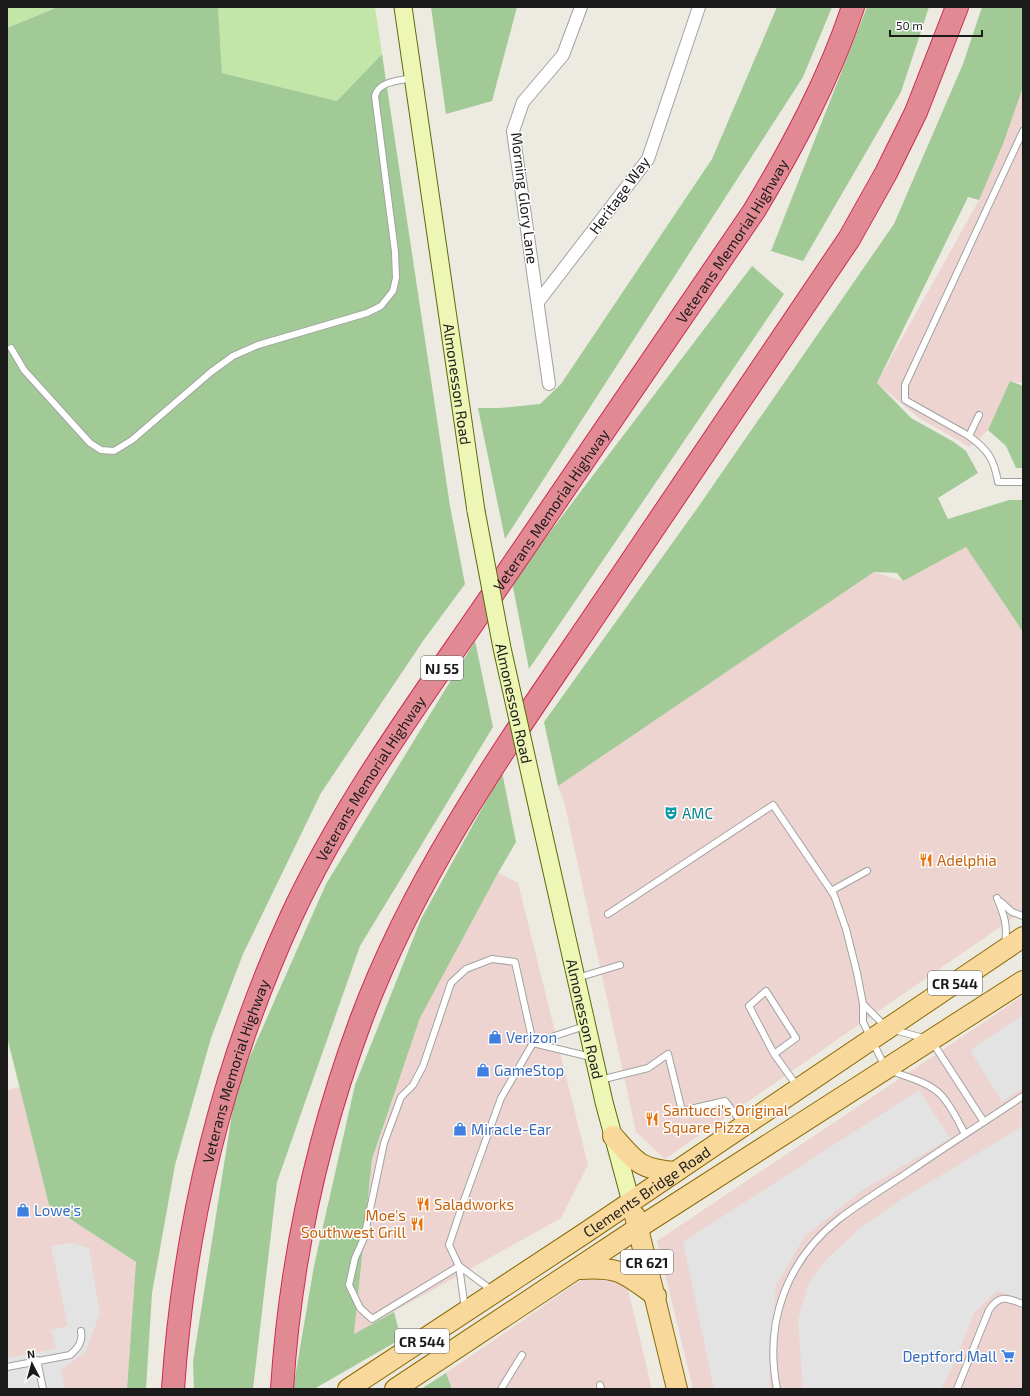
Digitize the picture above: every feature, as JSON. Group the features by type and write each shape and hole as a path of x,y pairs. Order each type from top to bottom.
{"highway":[{"name":"Veterans Memorial Highway","path":"173,1389 181,1298 199,1192 215,1126 250,1016 292,915 366,779 754,212 820,93 854,7"},
{"path":"282,1389 290,1297 325,1129 361,1019 399,934 440,856 491,771 849,240 886,173 916,112 957,7"}],"main road":[{"name":"Almonesson Road","path":"403,7 476,511 502,648 586,1026 613,1136 656,1296 677,1389"},
{"name":"Clements Bridge Road","path":"348,1389 631,1202 1023,937"},
{"name":"Clements Bridge Road","path":"395,1389 638,1228 1023,981"},
{"path":"613,1136 637,1163 654,1170 675,1172"},
{"path":"577,1269 603,1267 622,1272 656,1296"}],"street":[{"name":"Morning Glory Lane","path":"549,384 513,131 523,102 563,55 581,7"},
{"name":"Heritage Way","path":"538,302 648,159 699,7"}],"lane":[{"path":"11,348 24,370 90,443 101,450 114,451 132,440 211,372 233,356 258,345 367,313 381,306 393,291 396,278 396,258 375,96 377,91 382,86 392,82 413,78"},
{"path":"1023,131 905,385 905,400 968,436 981,446 995,465 998,482 1023,482"},
{"path":"968,436 980,415"},
{"path":"608,914 773,805 831,892 846,929 863,1004 863,1022 880,1034 931,1040 984,1122"},
{"path":"831,892 867,871"},
{"path":"1004,950 1007,930 1003,911 997,898 1012,912 1023,916"},
{"path":"459,1266 372,1319 360,1308 349,1285 355,1258 364,1238 384,1143 401,1097 413,1085 422,1066 451,983 466,969 492,959 515,962 533,1042 501,1098 462,1203 449,1245 459,1266 465,1312"},
{"path":"575,979 620,965"},
{"path":"774,1054 796,1038 766,991 749,1006 774,1054 799,1089"},
{"path":"863,1004 880,1034 886,1069 924,1084 940,1094 949,1105 965,1134"},
{"path":"533,1042 586,1026"},
{"path":"533,1042 594,1058"},
{"path":"599,1080 648,1068 668,1054 682,1110 725,1101 744,1126"},
{"path":"777,1389 773,1365 774,1328 784,1293 798,1262 823,1233 839,1219 1023,1096"},
{"path":"459,1266 495,1292"},
{"path":"957,1389 989,1310 994,1302 1002,1298 1023,1304"},
{"path":"7,1367 37,1360 70,1355 77,1349 81,1342 81,1331"},
{"path":"501,1389 522,1356"},
{"path":"37,1360 43,1389"}],"shaded area":[{"path":"1023,76 1023,383 1010,381 988,430 970,447 919,418 877,383 979,200"},
{"path":"966,547 1023,632 1023,911 665,1159 636,1132 564,801 558,786 874,572 903,581"},
{"path":"498,873 518,883 588,1165 561,1218 354,1334 372,1159 420,1018"},
{"name":"Deptford Mall","path":"1023,996 1023,1389 693,1389 657,1241"},
{"path":"1023,1015 1023,1088 1002,1102 970,1050"},
{"path":"20,1087 49,1205 136,1262 127,1389 7,1389 7,1090"},
{"path":"919,1090 950,1138 861,1191 805,1236 776,1285 769,1389 714,1389 683,1242"},
{"path":"1023,1126 1023,1299 997,1291 974,1313 956,1359 941,1389 803,1389 798,1319 809,1282 825,1261 859,1229 903,1198"},
{"path":"70,1243 89,1248 100,1313 86,1351 61,1370 65,1389 7,1389 7,1358 56,1349 51,1330 68,1326 51,1246"},
{"path":"590,1274 626,1281 652,1389 452,1389 446,1373"}],"green space":[{"path":"7,7 58,7 7,28"},
{"path":"58,7 218,7 222,73 337,101 382,54 450,506 465,584 423,641 321,793 243,954 211,1038 175,1165 152,1293 146,1389 127,1389 136,1262 49,1205 7,1037 7,28"},
{"path":"218,7 375,7 382,54 337,101 222,73"},
{"path":"431,7 517,7 492,101 446,114"},
{"path":"777,7 832,7 803,77 505,539 478,408 500,408 540,404 561,384 712,159"},
{"path":"867,7 929,7 901,92 803,261 771,251"},
{"path":"982,7 1023,7 1023,87 1003,144 979,200 968,197 877,383 911,418 954,442 966,451 978,473 938,498 948,519 1009,500 1023,500 1023,632 966,547 903,581 897,573 874,572 558,786 544,722 696,510 894,224 963,64"},
{"path":"752,266 784,294 529,669 512,582"},
{"path":"1010,381 1023,386 1023,468 1016,468 1006,446 988,430"},
{"path":"475,641 493,727 360,946 277,1182 253,1389 194,1389 193,1362 236,1088 326,884"},
{"path":"502,772 516,842 420,1018 372,1159 354,1334 394,1312 401,1339 314,1389 293,1389 314,1266 355,1085 421,919"},
{"path":"446,1373 452,1389 421,1389"}],"place":[{"name":"AMC","path":"671,813"},
{"name":"Adelphia","path":"926,860"},
{"name":"Verizon","path":"495,1037"},
{"name":"GameStop","path":"483,1070"},
{"name":"Santucci's Original Square Pizza","path":"652,1119"},
{"name":"Miracle-Ear","path":"460,1129"},
{"name":"Saladworks","path":"423,1204"},
{"name":"Lowe's","path":"23,1210"},
{"name":"Moe's Southwest Grill","path":"417,1224"},
{"name":"Deptford Mall","path":"1008,1356"}]}
